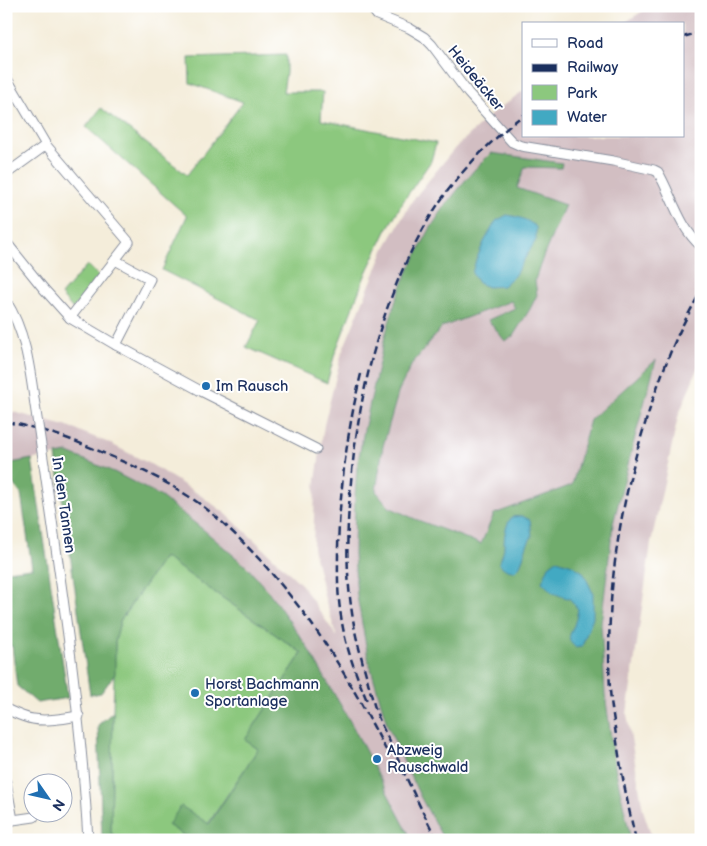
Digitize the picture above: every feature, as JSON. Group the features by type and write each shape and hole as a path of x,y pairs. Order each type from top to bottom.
{"street":[{"name":"Heideäcker","path":"370,6 377,15 409,28 424,37 468,93 512,142 521,146 613,161 658,172 682,222 701,246"},
{"path":"6,77 46,145 129,242 70,318"},
{"path":"6,174 46,145"},
{"path":"6,242 70,318 207,394 316,449"},
{"path":"115,260 150,279 116,345"},
{"name":"In den Tannen","path":"6,301 22,335 31,372 67,620 78,716 88,840"},
{"path":"6,709 34,720 78,716"},
{"path":"6,782 10,821"}],"shaded area":[{"path":"650,6 701,6 701,359 678,417 651,543 627,714 643,810 653,840 631,840 615,767 605,694 601,624 613,524 656,361 590,420 572,486 494,514 481,544 389,507 376,491 383,446 399,390 412,364 442,327 511,301 515,308 505,341 537,295 535,281 543,257 517,188 525,166 560,168 562,163 475,169 443,209 430,229 407,273 385,336 374,383 357,467 355,497 357,596 369,662 388,727 420,796 444,840 412,840 351,723 306,645 271,595 247,567 160,496 68,453 6,464 6,410 69,427 109,443 152,465 200,495 225,513 302,585 337,637 325,599 313,548 315,487 324,425 342,352 385,248 412,201 455,148 494,112 522,92 522,138 684,138 684,22 626,22"}],"green space":[{"path":"286,55 283,92 323,92 321,120 436,143 431,161 404,200 386,231 366,273 335,353 327,383 246,347 260,320 162,270 187,216 86,127 101,108 187,175 243,102 190,83 189,58"},
{"path":"491,153 562,163 561,168 525,167 517,188 565,205 535,280 537,295 513,336 505,341 488,320 515,308 511,301 442,327 412,364 399,390 383,446 376,491 389,507 481,544 494,514 572,485 590,420 656,360 613,524 601,624 605,694 615,767 631,840 444,840 420,796 388,727 369,662 357,596 354,554 355,497 357,467 385,336 407,273 430,229 463,183"},
{"path":"87,265 99,276 73,309 61,295"},
{"path":"68,453 114,472 160,496 247,567 271,595 306,645 351,723 412,840 191,840 168,825 181,806 209,824 258,749 245,740 302,653 164,557 120,621 115,642 115,674 101,693 90,695 56,455"},
{"path":"32,459 68,698 37,703 17,686 12,646 6,646 6,571 32,568 21,494 6,475 6,464"},
{"name":"Horst Bachmann Sportanlage","path":"164,557 302,653 245,740 258,749 208,824 168,825 191,840 121,840 111,833 115,642 120,621"},
{"path":"113,712 111,833 121,840 102,840 98,725"}],"water":[{"path":"507,215 523,219 536,227 536,240 514,276 503,286 488,287 478,283 472,273 484,242 496,221"},
{"path":"522,516 530,520 532,536 520,566 515,571 510,571 499,564 504,548 505,531 512,517"},
{"path":"557,560 572,565 583,572 593,593 593,617 582,646 576,648 570,641 570,635 578,609 570,599 553,593 542,582 549,566"}],"railway":[{"path":"684,37 701,32"},
{"path":"437,840 379,718 371,695 356,635 349,592 347,543 353,458 365,386 374,351 397,282 412,249 439,202 460,175 484,149 522,116"},
{"path":"636,840 621,770 610,690 609,646 615,558 622,515 643,429 673,346 701,291"},
{"path":"361,374 348,438 342,482 338,582 345,638 355,671 368,703"},
{"path":"6,422 33,428 85,445 133,466 176,489 214,515 261,561 307,617 343,671 386,750"}],"place":[{"name":"Im Rausch","path":"206,386"},
{"name":"Horst Bachmann Sportanlage","path":"195,693"},
{"name":"Abzweig Rauschwald","path":"377,759"}]}
